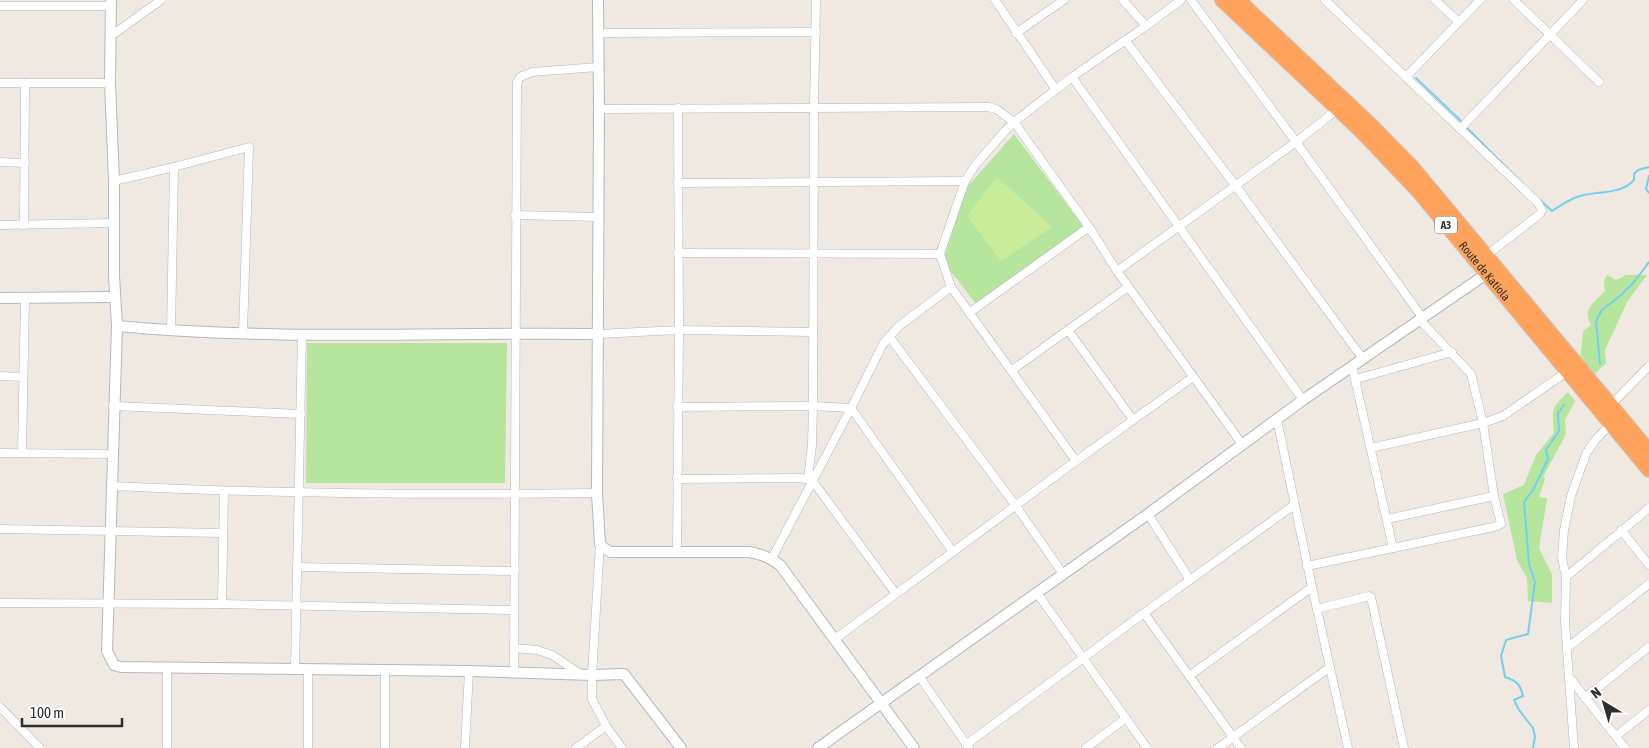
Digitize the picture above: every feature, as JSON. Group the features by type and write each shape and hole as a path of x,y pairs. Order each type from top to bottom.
{"highway":[{"name":"Route de Katiola","path":"1222,0 1387,156 1491,270 1607,408 1611,424 1649,470"},
{"name":"Route de Katiola","path":"1238,0 1395,148 1486,255 1491,270 1568,371 1649,451"}],"street":[{"path":"111,36 160,0"},
{"path":"598,0 597,493 600,544 587,675 592,699 606,726 622,748"},
{"path":"816,0 813,406 810,480 896,594"},
{"path":"995,0 1056,90"},
{"path":"1016,33 1064,0"},
{"path":"1123,0 1146,26"},
{"path":"1076,461 951,287 940,254 965,181 1005,131 1072,77 1180,0"},
{"path":"1191,0 1296,142 1421,318 1470,374 1483,423 1500,526 1308,566"},
{"path":"1325,0 1537,202 1542,210 1540,214 1486,255"},
{"path":"1435,0 1458,22"},
{"path":"1406,77 1480,0"},
{"path":"1514,0 1599,82"},
{"path":"1460,129 1583,0"},
{"path":"0,6 111,3 110,84 114,181 114,276 117,326 113,406 107,651 114,665 121,667 469,670 625,675 681,748"},
{"path":"598,33 816,32"},
{"path":"1125,40 1363,359"},
{"path":"514,672 517,82 520,77 532,72 598,67"},
{"path":"1072,77 1303,400"},
{"path":"0,83 110,84"},
{"path":"24,225 25,83"},
{"path":"599,108 988,107 996,109 1014,122 1089,226 1128,287 1242,444"},
{"path":"677,552 678,108"},
{"path":"1117,271 1178,225 1296,142 1338,109"},
{"path":"114,181 174,168 249,147 243,332"},
{"path":"0,162 25,163"},
{"path":"171,331 174,168"},
{"path":"678,183 965,181"},
{"path":"516,215 599,217"},
{"path":"0,225 114,223"},
{"path":"970,313 1089,226"},
{"path":"678,253 813,252 940,254"},
{"path":"818,748 1148,514 1303,400 1491,270"},
{"path":"772,558 810,480 851,408 883,344 899,326 951,287"},
{"path":"1012,371 1128,287"},
{"path":"0,298 115,297"},
{"path":"22,453 24,298"},
{"path":"117,326 171,331 302,334 598,334 679,330 813,332"},
{"path":"1068,330 1133,420"},
{"path":"296,669 302,334"},
{"path":"889,336 1016,506 1063,574"},
{"path":"1356,379 1452,352"},
{"path":"1352,366 1393,548"},
{"path":"1607,408 1649,366"},
{"path":"1371,448 1483,423 1513,411 1568,371"},
{"path":"1642,373 1649,378"},
{"path":"0,376 23,377"},
{"path":"835,639 1193,377"},
{"path":"113,406 301,414"},
{"path":"677,407 813,406 851,408"},
{"path":"851,408 953,552"},
{"path":"1277,419 1294,505 1348,748"},
{"path":"1574,748 1566,648 1566,577 1562,558 1564,530 1571,496 1586,454 1596,439 1611,424"},
{"path":"0,453 112,454"},
{"path":"677,479 810,480"},
{"path":"112,486 224,492 597,493"},
{"path":"222,604 224,492"},
{"path":"1387,519 1494,496"},
{"path":"919,676 968,746 1144,613 1294,505"},
{"path":"1566,577 1649,508"},
{"path":"1148,514 1190,580"},
{"path":"0,529 222,533"},
{"path":"1621,530 1649,565"},
{"path":"600,544 611,552 749,552 772,558 780,565 914,748"},
{"path":"297,567 515,571"},
{"path":"1566,648 1649,584"},
{"path":"1189,676 1312,587"},
{"path":"1037,593 1147,748"},
{"path":"1317,608 1371,597 1404,748"},
{"path":"0,603 222,604 514,610"},
{"path":"1144,613 1241,748"},
{"path":"1585,698 1649,647"},
{"path":"514,648 537,650 552,655 587,675"},
{"path":"167,667 167,748"},
{"path":"1218,748 1330,667"},
{"path":"308,669 308,748"},
{"path":"385,670 385,748"},
{"path":"465,748 469,670"},
{"path":"1568,676 1625,748"},
{"path":"0,707 40,748"},
{"path":"1616,736 1649,710"},
{"path":"1086,748 1126,718"},
{"path":"576,748 606,726"}],"green space":[{"path":"1014,134 1083,226 976,304 935,251 968,186"},
{"path":"997,177 1052,227 1001,261 967,216"},
{"path":"1607,275 1616,280 1626,275 1647,275 1627,302 1605,350 1606,363 1592,377 1580,362 1583,331 1591,325 1588,314 1590,306 1605,291 1604,281"},
{"path":"307,343 507,343 505,483 306,483"},
{"path":"1568,392 1575,401 1565,420 1566,433 1564,438 1543,477 1545,479 1539,497 1547,498 1539,548 1552,574 1552,603 1528,601 1527,578 1517,560 1503,494 1524,485 1536,455 1554,433 1554,409"}],"waterway":[{"path":"1416,78 1463,123"},
{"path":"1466,127 1519,180"},
{"path":"1539,199 1552,211 1577,197 1615,191 1622,188 1634,180 1634,174 1638,170 1649,167"},
{"path":"1649,176 1646,189 1649,193"},
{"path":"1600,364 1596,321 1602,310 1634,282 1649,262"},
{"path":"1533,748 1535,737 1533,728 1514,700 1523,696 1522,692 1517,684 1505,677 1501,656 1506,640 1528,634 1535,582 1529,564 1524,502 1533,490 1548,459 1546,450 1559,431 1558,413 1564,405"}]}
